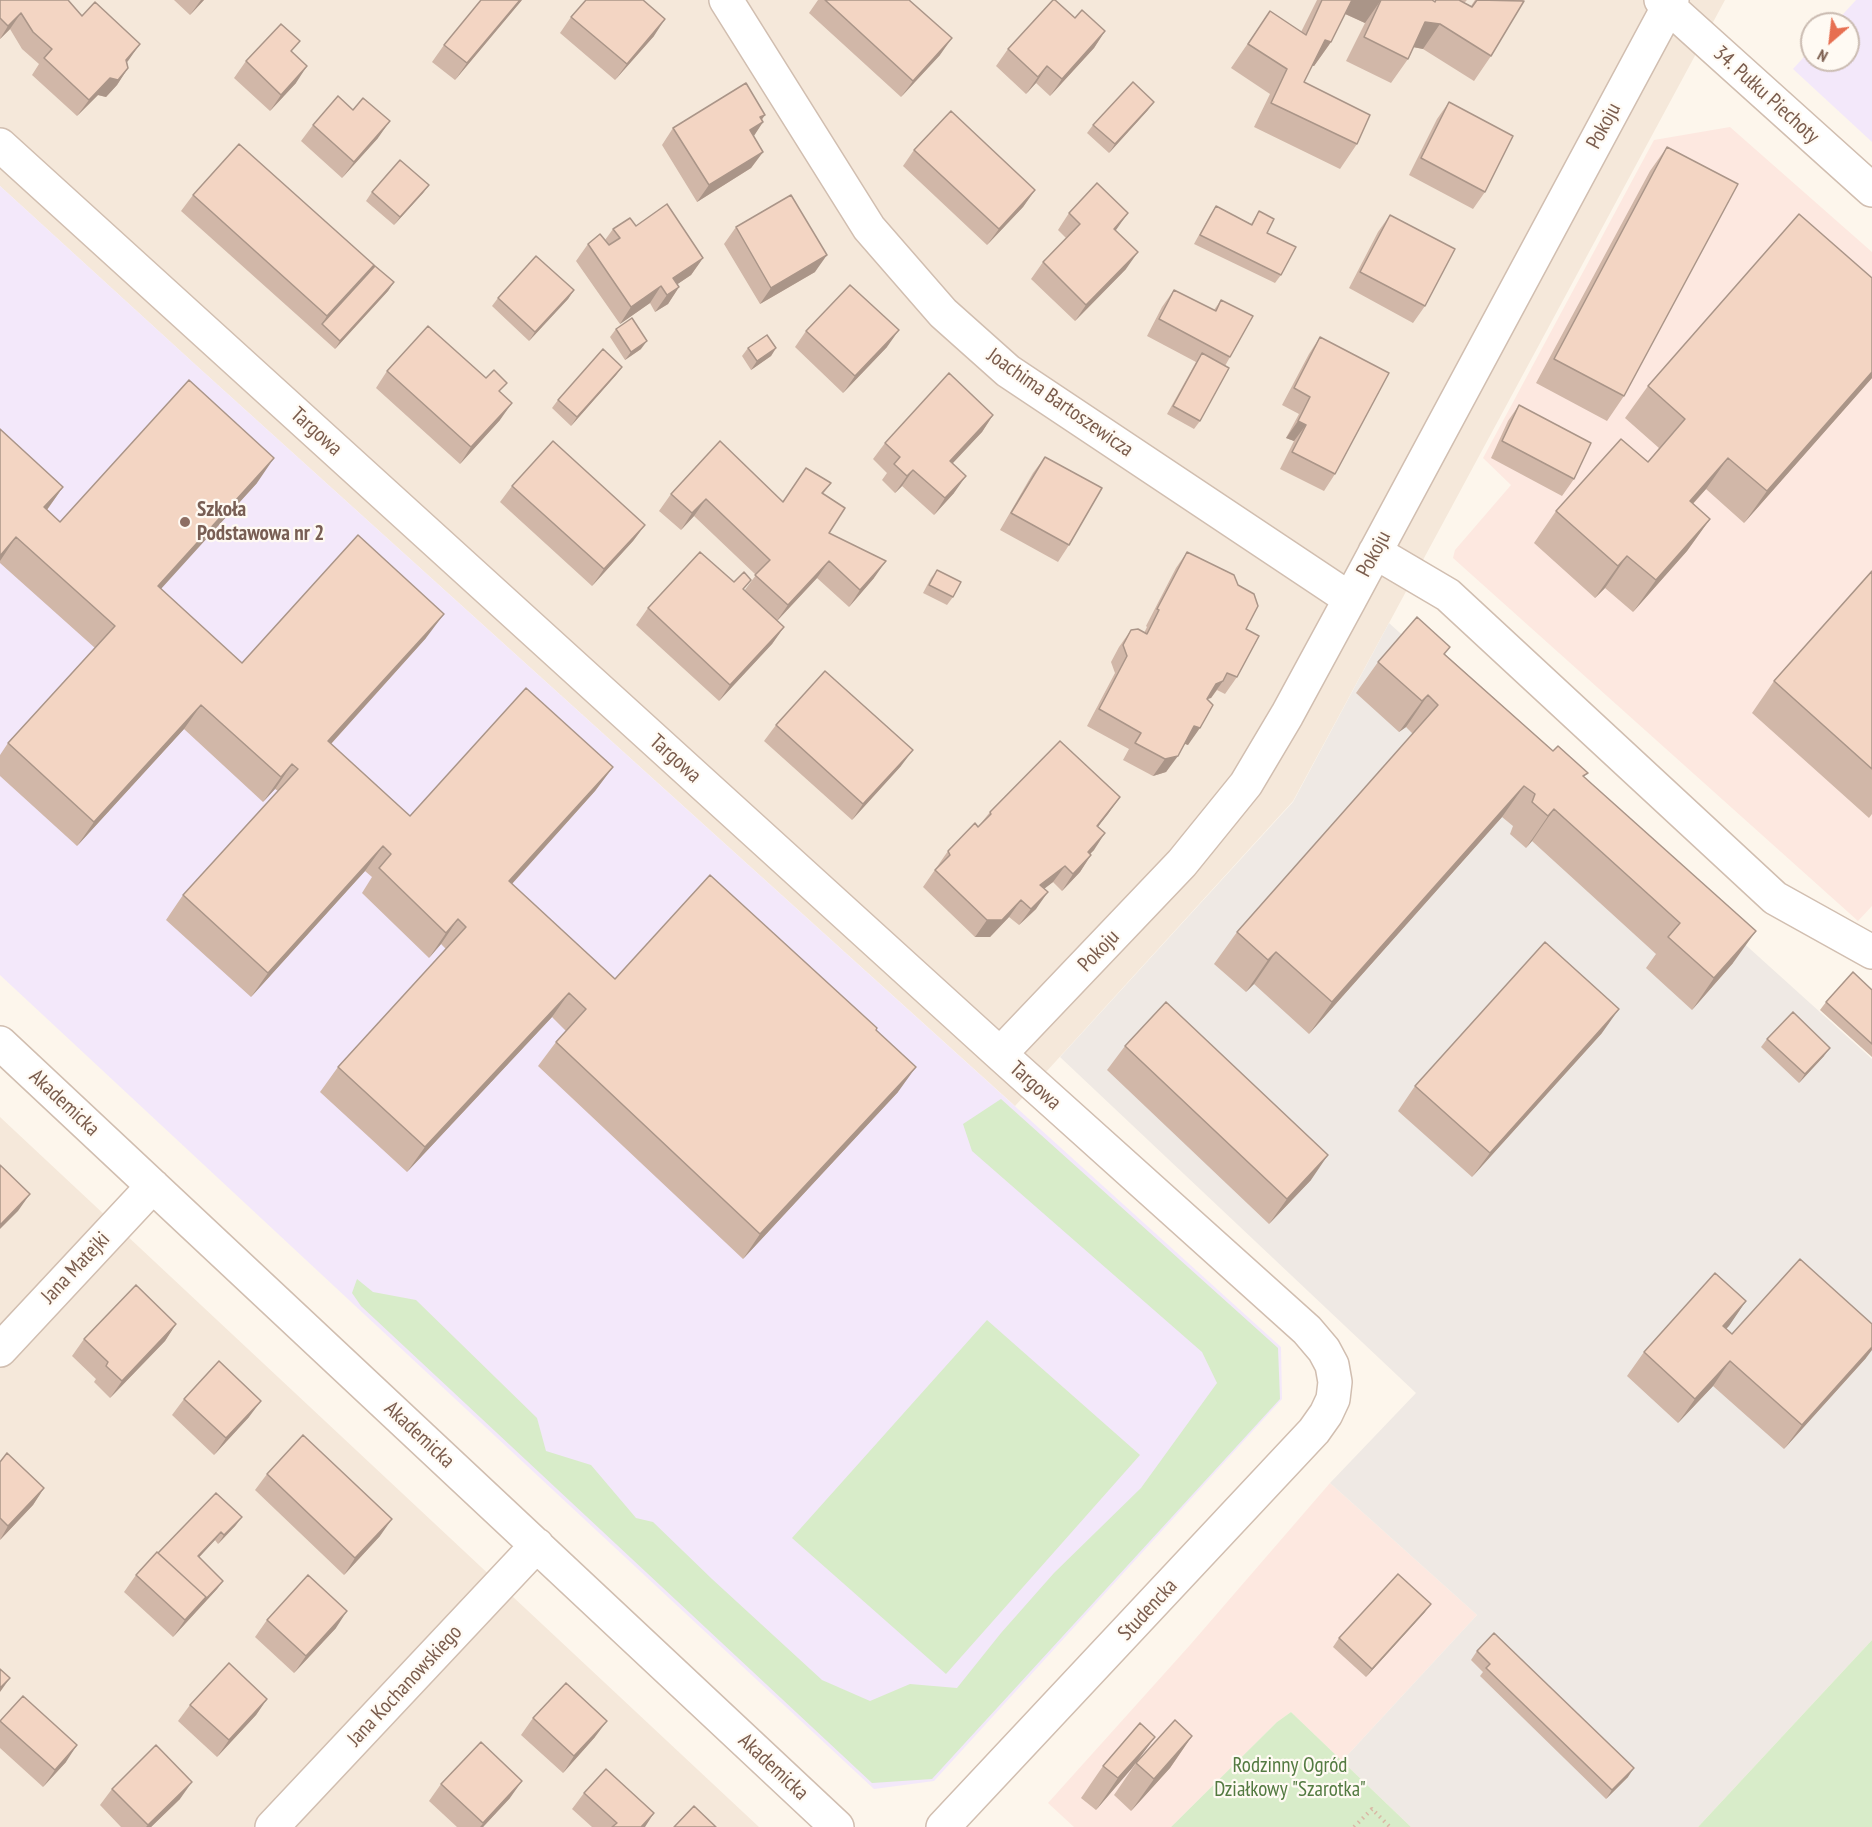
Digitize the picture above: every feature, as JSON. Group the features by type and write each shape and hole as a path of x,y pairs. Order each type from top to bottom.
{"street":[{"name":"Joachima Bartoszewicza","path":"726,0 869,228 943,313 1008,371 1350,599"},
{"name":"Pokoju","path":"1000,1054 1182,863 1246,784 1287,715 1350,599 1667,2"},
{"name":"34. Pułku Piechoty","path":"1667,2 1872,190"},
{"name":"Targowa","path":"0,145 1307,1330 1328,1357 1335,1382"},
{"path":"1375,552 1448,595 1774,898 1872,952"},
{"name":"Akademicka","path":"0,1043 837,1827"},
{"name":"Jana Matejki","path":"0,1350 153,1186"},
{"name":"Studencka","path":"943,1827 1314,1431 1333,1399 1335,1382"},
{"name":"Jana Kochanowskiego","path":"272,1827 537,1545"}],"path":[{"path":"1354,1827 1372,1809 1390,1827"}],"shaded area":[{"path":"0,0 1725,0 1293,801 1015,1106 0,186"},
{"path":"1856,0 1872,0 1872,142 1793,69 1800,61 1800,72 1860,72 1860,12 1845,12"},
{"path":"1730,127 1872,252 1872,906 1858,921 1453,558 1455,550 1511,485 1483,458 1654,140"},
{"path":"0,186 1281,1347 1282,1399 934,1781 874,1789 0,975"},
{"path":"1389,623 1872,1059 1872,1640 1698,1827 1411,1827 1342,1761 1477,1615 1330,1483 1416,1393 1060,1057 1293,802"},
{"path":"0,1117 759,1827 0,1827"},
{"path":"1330,1483 1477,1615 1342,1761 1291,1712 1277,1722 1171,1827 1074,1827 1048,1803 1190,1645"}],"green space":[{"path":"1001,1099 1278,1348 1280,1399 932,1779 872,1783 361,1306 352,1293 357,1279 373,1292 416,1300 537,1418 546,1451 591,1465 636,1518 653,1522 822,1680 870,1701 910,1684 957,1688 1001,1633 1054,1573 1141,1488 1217,1383 1202,1352 972,1151 963,1124"},
{"path":"987,1320 1140,1455 946,1674 792,1538"},
{"path":"1872,1640 1872,1827 1698,1827"},
{"name":"Rodzinny Ogród Działkowy \"Szarotka\"","path":"1291,1712 1411,1827 1171,1827 1277,1722"}],"building":[{"path":"0,0 68,0 82,16 95,2 140,44 126,60 128,68 118,80 110,78 89,100 44,58 52,49 33,32 21,13 8,26 0,18"},
{"path":"481,0 520,0 467,63 444,45"},
{"path":"586,0 643,0 665,19 627,64 571,17"},
{"path":"825,0 909,0 952,38 913,81"},
{"path":"1053,0 1075,18 1082,10 1105,31 1062,79 1047,66 1038,77 1008,49"},
{"path":"1322,0 1352,0 1331,42 1325,40 1304,82 1370,115 1357,144 1271,103 1287,69 1248,44 1270,11 1306,35"},
{"path":"1381,0 1432,0 1435,2 1436,0 1459,0 1472,7 1477,0 1524,1 1491,56 1440,24 1425,22 1408,59 1364,37"},
{"path":"281,24 300,41 291,51 307,66 281,95 246,61"},
{"path":"1133,82 1154,102 1115,144 1093,125"},
{"path":"746,83 765,115 760,117 763,122 750,130 763,152 709,185 673,128"},
{"path":"338,96 353,110 363,98 390,121 354,162 313,125"},
{"path":"1449,102 1513,136 1485,192 1421,158"},
{"path":"951,111 1035,190 999,229 914,150"},
{"path":"239,144 374,265 327,316 193,195"},
{"path":"1667,147 1738,184 1624,396 1554,359"},
{"path":"400,160 429,185 400,217 372,192"},
{"path":"1097,183 1128,213 1114,229 1138,252 1086,305 1043,262 1080,224 1069,213"},
{"path":"791,195 827,255 771,288 736,227"},
{"path":"667,204 703,258 673,278 679,287 667,295 661,286 631,307 588,244 600,234 609,245 620,238 613,229 630,218 636,226"},
{"path":"1216,206 1252,225 1259,211 1274,219 1267,233 1296,247 1281,275 1200,235"},
{"path":"1799,214 1872,278 1872,372 1767,491 1728,458 1690,501 1710,519 1656,580 1627,556 1618,566 1556,511 1621,439 1648,462 1685,419 1648,386"},
{"path":"1390,215 1455,249 1425,306 1360,272"},
{"path":"536,256 574,290 535,332 498,298"},
{"path":"375,266 394,282 340,341 322,324"},
{"path":"850,285 899,330 855,376 806,331"},
{"path":"1174,290 1216,311 1221,300 1253,316 1230,357 1159,319"},
{"path":"632,318 647,341 631,352 616,329"},
{"path":"428,326 486,378 494,370 507,383 499,391 512,403 471,447 387,371"},
{"path":"767,335 776,348 757,361 748,348"},
{"path":"1320,337 1389,373 1335,474 1292,452 1306,425 1298,421 1310,397 1294,388"},
{"path":"603,349 622,367 577,417 558,400"},
{"path":"1202,353 1229,368 1200,421 1173,406"},
{"path":"949,373 993,415 950,461 966,476 945,498 913,470 907,476 894,464 900,457 885,443"},
{"path":"189,380 274,458 158,586 242,663 358,535 444,614 328,741 410,816 526,688 613,767 509,881 615,979 710,875 877,1028 876,1030 916,1067 760,1234 556,1042 586,1009 569,993 425,1147 338,1067 466,927 458,919 446,933 379,868 391,854 383,846 268,973 183,895 298,769 292,764 281,777 201,705 94,822 8,743 115,626 16,537 0,556 0,429 63,487 44,507 60,522"},
{"path":"1519,405 1591,443 1574,479 1502,441"},
{"path":"553,441 645,525 604,569 512,486"},
{"path":"720,441 783,502 806,468 831,483 822,493 845,508 829,533 886,561 860,590 829,561 788,605 755,575 770,560 706,499 692,513 671,494"},
{"path":"1045,457 1102,488 1069,545 1011,513"},
{"path":"700,552 734,582 744,572 751,580 743,589 784,627 730,685 648,608"},
{"path":"1187,552 1234,575 1238,585 1254,594 1258,606 1246,629 1259,636 1237,677 1227,673 1223,681 1216,684 1207,699 1213,705 1200,728 1194,726 1178,756 1165,759 1135,743 1141,733 1099,709 1127,656 1123,645 1131,630 1138,629 1147,634 1159,610 1157,609"},
{"path":"937,570 961,582 953,597 929,585"},
{"path":"1872,571 1872,769 1774,681"},
{"path":"1417,617 1450,647 1444,654 1553,751 1558,746 1588,773 1583,776 1756,931 1714,978 1668,937 1680,923 1554,809 1548,816 1532,802 1535,794 1524,786 1332,1002 1276,952 1268,960 1237,932 1438,705 1428,695 1422,701 1378,662"},
{"path":"825,671 913,750 863,804 776,725"},
{"path":"1060,741 1120,797 1097,826 1105,833 1088,852 1091,855 1073,874 1065,866 1040,885 1048,892 1031,909 1021,900 1002,920 987,920 935,870 950,855 948,851 975,823 978,827"},
{"path":"1545,942 1619,1009 1490,1153 1415,1086"},
{"path":"1853,972 1872,990 1872,1044 1826,1002"},
{"path":"1166,1002 1328,1155 1287,1199 1125,1046"},
{"path":"1793,1012 1830,1048 1805,1074 1767,1039"},
{"path":"0,1165 30,1194 0,1225"},
{"path":"1800,1259 1872,1324 1872,1347 1802,1425 1730,1361 1695,1399 1644,1352 1715,1273 1746,1301 1723,1326 1732,1334"},
{"path":"136,1285 176,1324 122,1381 106,1366 108,1362 84,1339"},
{"path":"219,1361 261,1401 226,1438 184,1399"},
{"path":"303,1435 392,1519 355,1558 267,1474"},
{"path":"7,1453 44,1488 8,1526 0,1518 0,1462"},
{"path":"216,1493 242,1517 224,1535 221,1532 198,1556 223,1581 200,1605 206,1597 158,1553"},
{"path":"157,1552 206,1597 185,1620 136,1575"},
{"path":"1398,1574 1431,1604 1372,1669 1339,1638"},
{"path":"308,1575 347,1611 306,1656 267,1620"},
{"path":"1494,1633 1634,1768 1612,1790 1486,1668 1490,1664 1477,1651"},
{"path":"229,1663 267,1699 229,1740 190,1705"},
{"path":"0,1669 10,1678 0,1688"},
{"path":"566,1683 607,1721 574,1756 533,1718"},
{"path":"23,1696 77,1745 55,1770 0,1721"},
{"path":"1175,1720 1192,1736 1154,1779 1136,1763"},
{"path":"1140,1723 1155,1737 1118,1778 1103,1766"},
{"path":"481,1742 522,1781 483,1823 441,1784"},
{"path":"156,1745 192,1782 148,1825 112,1789"},
{"path":"606,1769 654,1813 641,1827 612,1827 617,1823 584,1793"},
{"path":"694,1806 716,1827 674,1827"}],"place":[{"name":"Szkoła Podstawowa nr 2","path":"185,522"}]}
